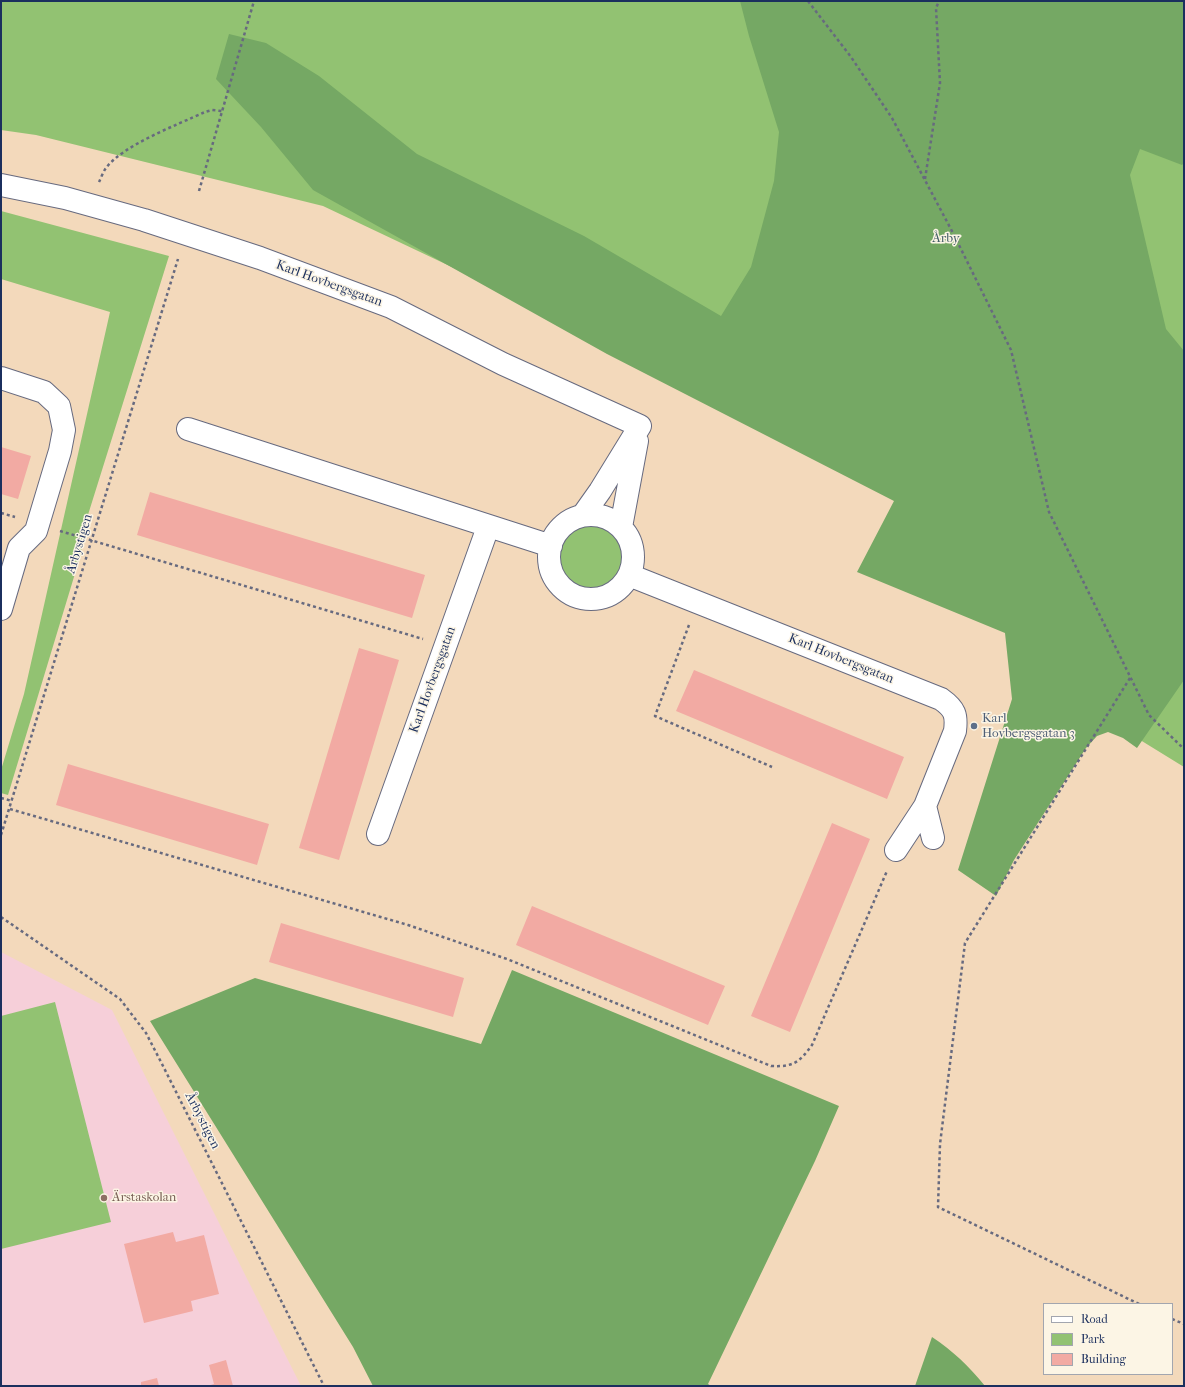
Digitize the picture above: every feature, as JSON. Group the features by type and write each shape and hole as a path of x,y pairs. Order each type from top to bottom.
{"street":[{"name":"Karl Hovbergsgatan","path":"1,185 89,205 144,220 260,258 391,307 503,364 640,426"},
{"path":"1,378 44,392 59,406 64,430 60,451 36,531 19,548 1,609"},
{"path":"583,515 600,491 640,426"},
{"path":"621,526 640,426"},
{"path":"188,429 488,527 551,546"},
{"path":"583,515 597,515 610,518 621,526 630,539 634,555 630,574 616,591 604,597 590,599 577,597 566,590 556,580 551,568 551,546 559,530 570,520 583,515"},
{"name":"Karl Hovbergsgatan","path":"378,834 488,527"},
{"name":"Karl Hovbergsgatan","path":"630,574 941,699 949,705 956,718 955,731 925,806 896,850"},
{"path":"925,806 933,838"}],"path":[{"path":"199,191 254,1"},
{"path":"808,1 851,57 892,118 1011,350 1049,512 1149,715 1184,748"},
{"path":"924,180 940,83 936,8 939,1"},
{"path":"89,205 105,169 115,158 134,146 204,112 212,110 222,111"},
{"name":"Årbystigen","path":"1,835 178,259"},
{"path":"1,513 445,646"},
{"path":"697,602 655,716 772,767"},
{"path":"1130,678 965,943 940,1144 938,1207 1137,1303"},
{"path":"1,798 12,801"},
{"path":"10,809 408,925 507,959 771,1066 787,1067 802,1059 812,1045 896,850"},
{"name":"Årbystigen","path":"1,917 113,993 133,1014 161,1062 324,1386"},
{"path":"1173,1319 1184,1324"}],"shaded area":[{"name":"Ärstaskolan","path":"1,952 112,1010 301,1386 1,1386"}],"green space":[{"name":"Årby","path":"1,1 1184,1 1184,767 1098,714 1022,537 323,206 36,135 1,130"},
{"name":"Årby","path":"740,1 1184,1 1184,163 1182,165 1140,149 1130,175 1166,329 1184,351 1184,680 1137,748 1123,738 1108,732 1097,736 1086,748 1014,860 996,896 958,870 1012,699 1005,633 857,572 894,501 607,354 313,190 261,127 216,79 229,34 266,43 319,76 417,154 584,236 721,316 751,267 774,181 779,132 749,36"},
{"path":"1,211 169,256 87,518 80,557 8,795 1,793 1,770 24,694 110,312 1,279"},
{"path":"592,523 605,526 616,533 623,544 626,557 623,570 616,581 605,588 592,591 579,588 568,581 561,570 558,557 561,544 568,533 579,526"},
{"path":"512,970 839,1106 815,1161 708,1384 711,1386 373,1386 353,1347 150,1021 255,978 481,1044"},
{"path":"55,1002 111,1222 1,1249 1,1016"},
{"path":"932,1337 960,1359 985,1386 915,1386"}],"building":[{"path":"1,447 31,456 18,499 1,494"},
{"path":"150,492 425,575 412,618 137,535"},
{"path":"359,648 399,660 339,860 299,848"},
{"path":"694,670 904,757 887,799 676,711"},
{"path":"68,764 269,824 257,865 56,805"},
{"path":"832,823 870,839 790,1032 751,1016"},
{"path":"532,906 725,986 708,1025 516,945"},
{"path":"281,923 464,978 453,1017 269,962"},
{"path":"173,1232 176,1242 204,1235 219,1294 191,1301 193,1311 144,1323 124,1244"},
{"path":"226,1360 233,1386 207,1386 214,1384 209,1365"},
{"path":"157,1378 159,1386 141,1386 141,1382"}],"place":[{"name":"Karl Hovbergsgatan 3","path":"974,726"},
{"name":"Ärstaskolan","path":"104,1198"}]}
